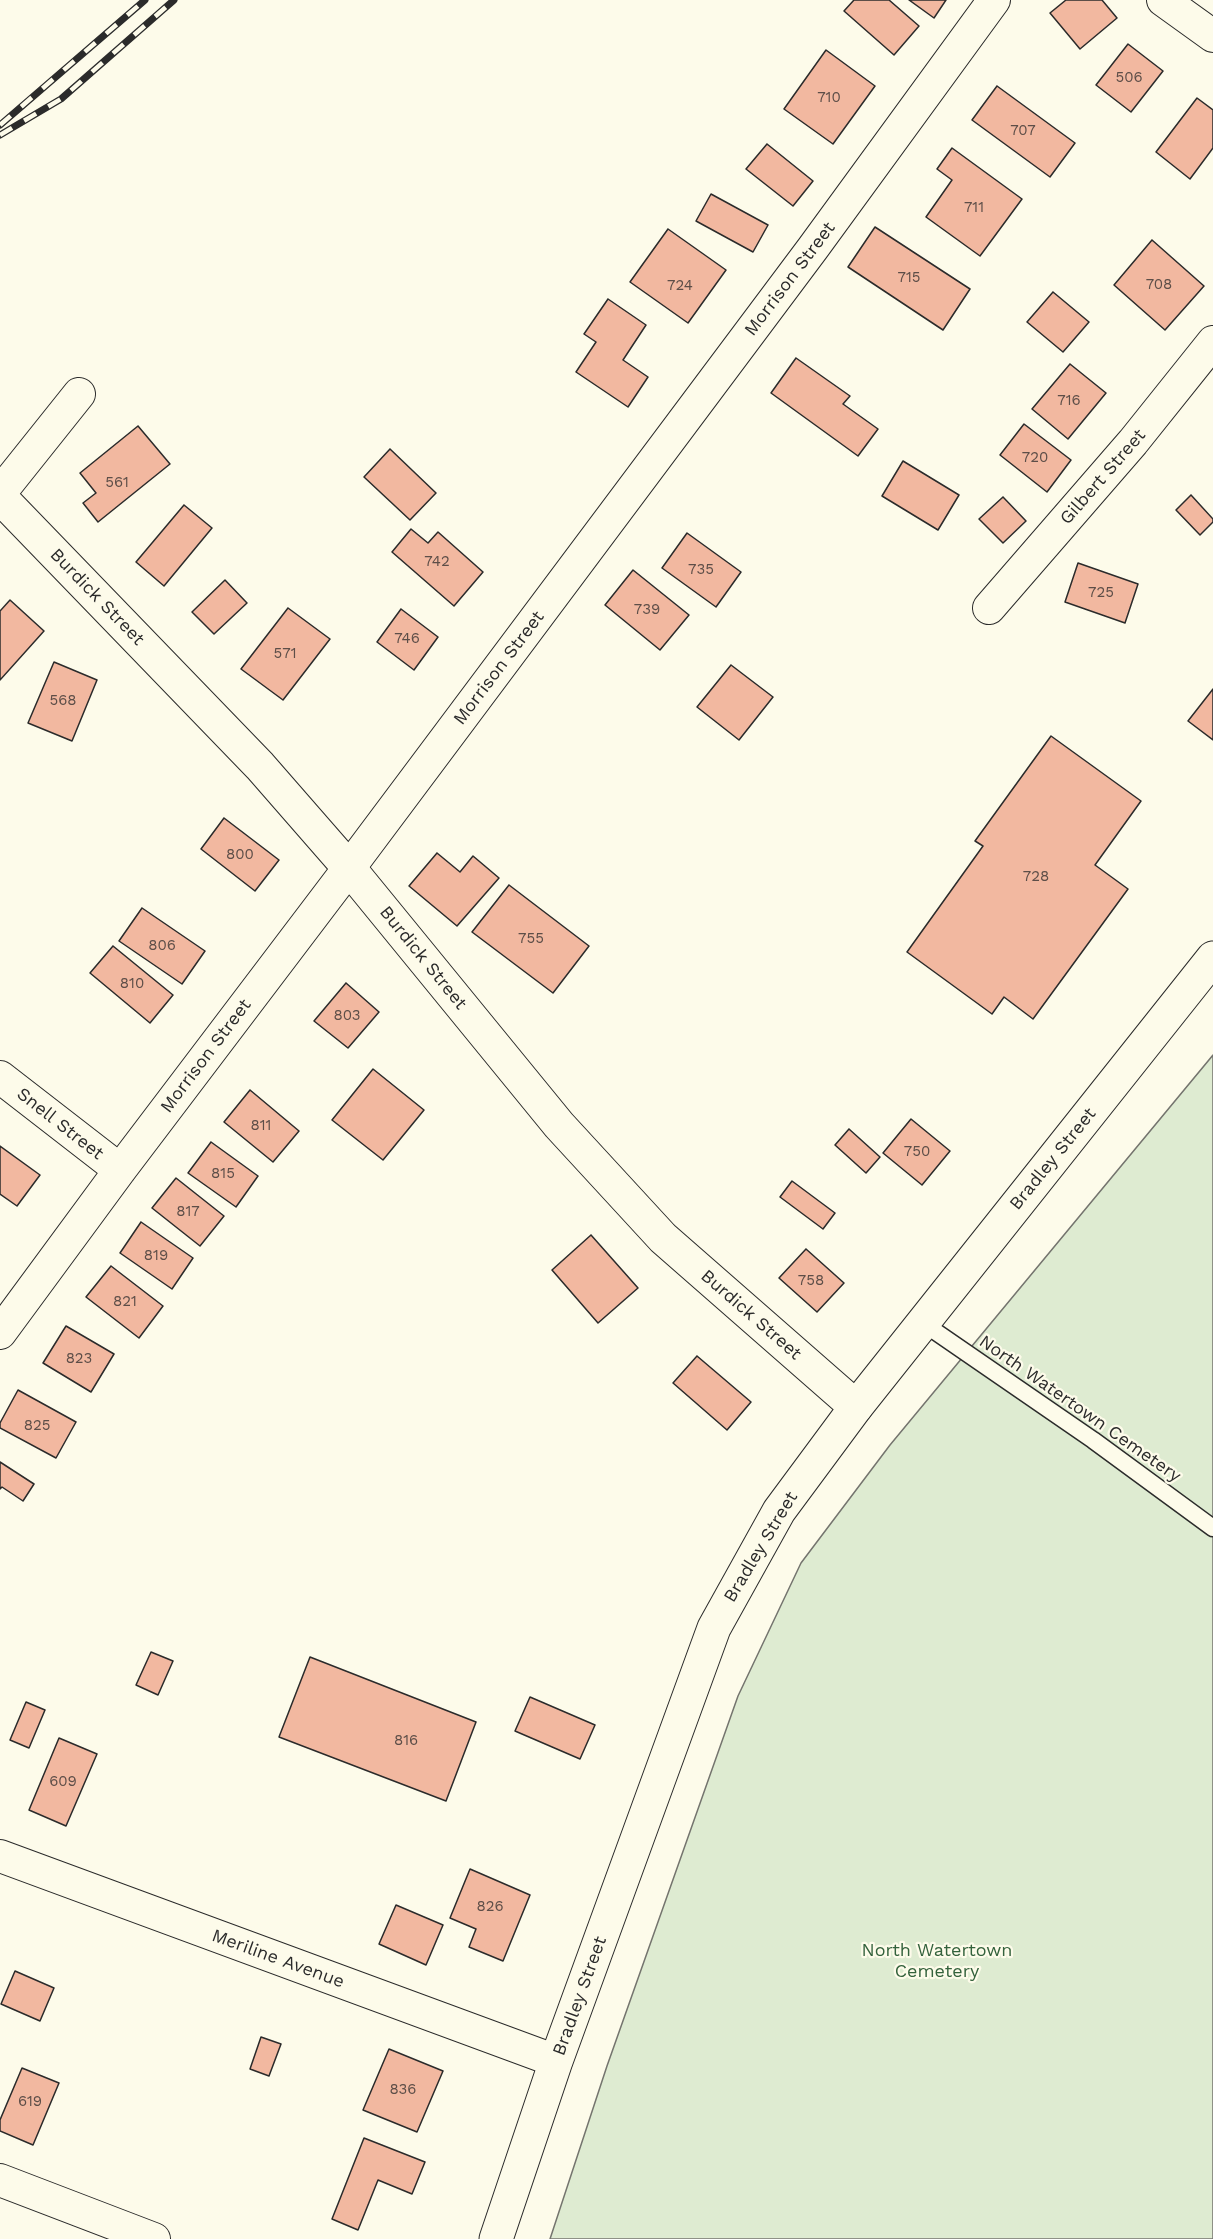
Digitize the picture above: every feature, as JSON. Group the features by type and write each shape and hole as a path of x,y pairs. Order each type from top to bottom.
{"main road":[{"name":"Burdick Street","path":"0,495 260,766 349,868 559,1125 663,1238 856,1407"},
{"name":"Bradley Street","path":"496,2239 556,2061 714,1628 779,1511 856,1407 1213,958"}],"street":[{"name":"Morrison Street","path":"0,1333 813,248 994,0"},
{"path":"1163,0 1213,36"},
{"name":"Gilbert Street","path":"989,608 1133,442 1213,342"},
{"path":"0,495 79,394"},
{"name":"Snell Street","path":"0,1077 120,1170"},
{"name":"Meriline Avenue","path":"0,1856 556,2061"},
{"path":"0,2180 154,2239"}],"lane":[{"name":"North Watertown Cemetery","path":"923,1323 1093,1440 1213,1528"}],"green space":[{"name":"North Watertown Cemetery","path":"1213,1055 1213,2239 550,2239 607,2066 738,1696 801,1563 890,1445"}],"building":[{"path":"854,0 889,0 919,26 894,55 844,11"},
{"path":"909,0 946,0 934,18"},
{"path":"1066,0 1102,0 1117,18 1080,49 1050,13"},
{"path":"1128,44 1163,71 1131,112 1096,85"},
{"path":"826,50 875,86 833,144 784,109"},
{"path":"997,86 1075,143 1050,177 972,120"},
{"path":"1197,98 1213,110 1213,148 1190,179 1156,152"},
{"path":"767,144 813,181 793,206 746,169"},
{"path":"952,148 1022,199 980,256 926,217 952,180 937,169"},
{"path":"711,194 768,225 753,252 696,221"},
{"path":"875,227 970,289 943,330 848,267"},
{"path":"668,229 726,270 688,323 630,282"},
{"path":"1152,240 1204,286 1165,330 1114,285"},
{"path":"1053,292 1089,322 1063,352 1027,322"},
{"path":"608,299 646,325 623,360 648,377 628,407 576,372 596,342 584,334"},
{"path":"796,358 850,396 843,404 878,429 858,456 771,393"},
{"path":"1070,364 1106,393 1068,439 1032,409"},
{"path":"1024,424 1071,460 1047,492 1000,455"},
{"path":"138,426 170,464 98,522 83,503 96,493 80,473"},
{"path":"390,449 436,493 410,520 364,477"},
{"path":"903,461 959,495 938,530 882,496"},
{"path":"1191,495 1213,519 1213,522 1200,535 1176,510"},
{"path":"1003,497 1026,521 1003,543 979,519"},
{"path":"184,505 212,528 164,586 136,562"},
{"path":"411,529 428,543 438,532 483,572 454,606 392,552"},
{"path":"687,533 741,572 716,607 662,568"},
{"path":"1078,563 1138,584 1125,623 1065,602"},
{"path":"633,570 689,615 660,650 605,605"},
{"path":"225,580 247,603 214,634 192,612"},
{"path":"10,600 44,631 0,680 0,611"},
{"path":"288,608 330,639 283,700 241,669"},
{"path":"401,609 438,637 414,670 377,642"},
{"path":"54,662 97,680 72,741 28,723"},
{"path":"731,665 773,697 739,740 697,707"},
{"path":"1213,689 1213,740 1188,721"},
{"path":"1051,736 1141,801 1095,865 1128,889 1033,1019 1004,997 992,1014 907,952 983,846 975,841"},
{"path":"224,818 279,860 255,891 201,849"},
{"path":"437,853 460,872 473,856 499,878 457,926 409,886"},
{"path":"509,885 589,946 553,993 472,932"},
{"path":"142,908 205,951 182,984 119,941"},
{"path":"113,946 173,995 150,1023 90,973"},
{"path":"346,983 379,1012 348,1048 314,1021"},
{"path":"373,1069 424,1110 383,1160 332,1120"},
{"path":"250,1090 299,1131 273,1162 224,1122"},
{"path":"911,1119 950,1151 922,1185 883,1153"},
{"path":"849,1129 880,1157 866,1173 835,1145"},
{"path":"211,1142 258,1176 236,1207 188,1173"},
{"path":"0,1146 40,1175 17,1206 0,1194"},
{"path":"176,1178 224,1216 200,1246 152,1208"},
{"path":"792,1181 835,1213 823,1229 780,1197"},
{"path":"141,1222 193,1258 172,1289 120,1253"},
{"path":"591,1235 638,1288 598,1323 552,1270"},
{"path":"806,1249 844,1283 817,1312 779,1278"},
{"path":"111,1266 163,1306 139,1338 86,1297"},
{"path":"66,1326 114,1354 91,1392 43,1363"},
{"path":"697,1356 751,1402 727,1430 673,1383"},
{"path":"18,1390 76,1422 56,1458 0,1428 0,1423"},
{"path":"0,1462 34,1484 23,1501 2,1487 0,1489"},
{"path":"151,1652 173,1661 158,1695 136,1685"},
{"path":"310,1657 476,1722 446,1801 279,1737"},
{"path":"530,1697 595,1725 580,1759 515,1731"},
{"path":"26,1702 45,1710 29,1748 10,1740"},
{"path":"59,1738 97,1754 66,1826 29,1810"},
{"path":"470,1869 530,1895 503,1961 469,1947 476,1929 450,1918"},
{"path":"396,1905 443,1925 426,1965 379,1944"},
{"path":"15,1971 54,1988 40,2021 1,2004"},
{"path":"261,2037 281,2044 269,2076 250,2069"},
{"path":"389,2049 443,2071 417,2132 363,2110"},
{"path":"22,2068 59,2083 33,2145 0,2131 0,2120"},
{"path":"364,2138 425,2162 412,2194 378,2180 358,2230 332,2219"}],"railway":[{"path":"0,125 145,0"},
{"path":"0,135 61,99 174,0"}]}
